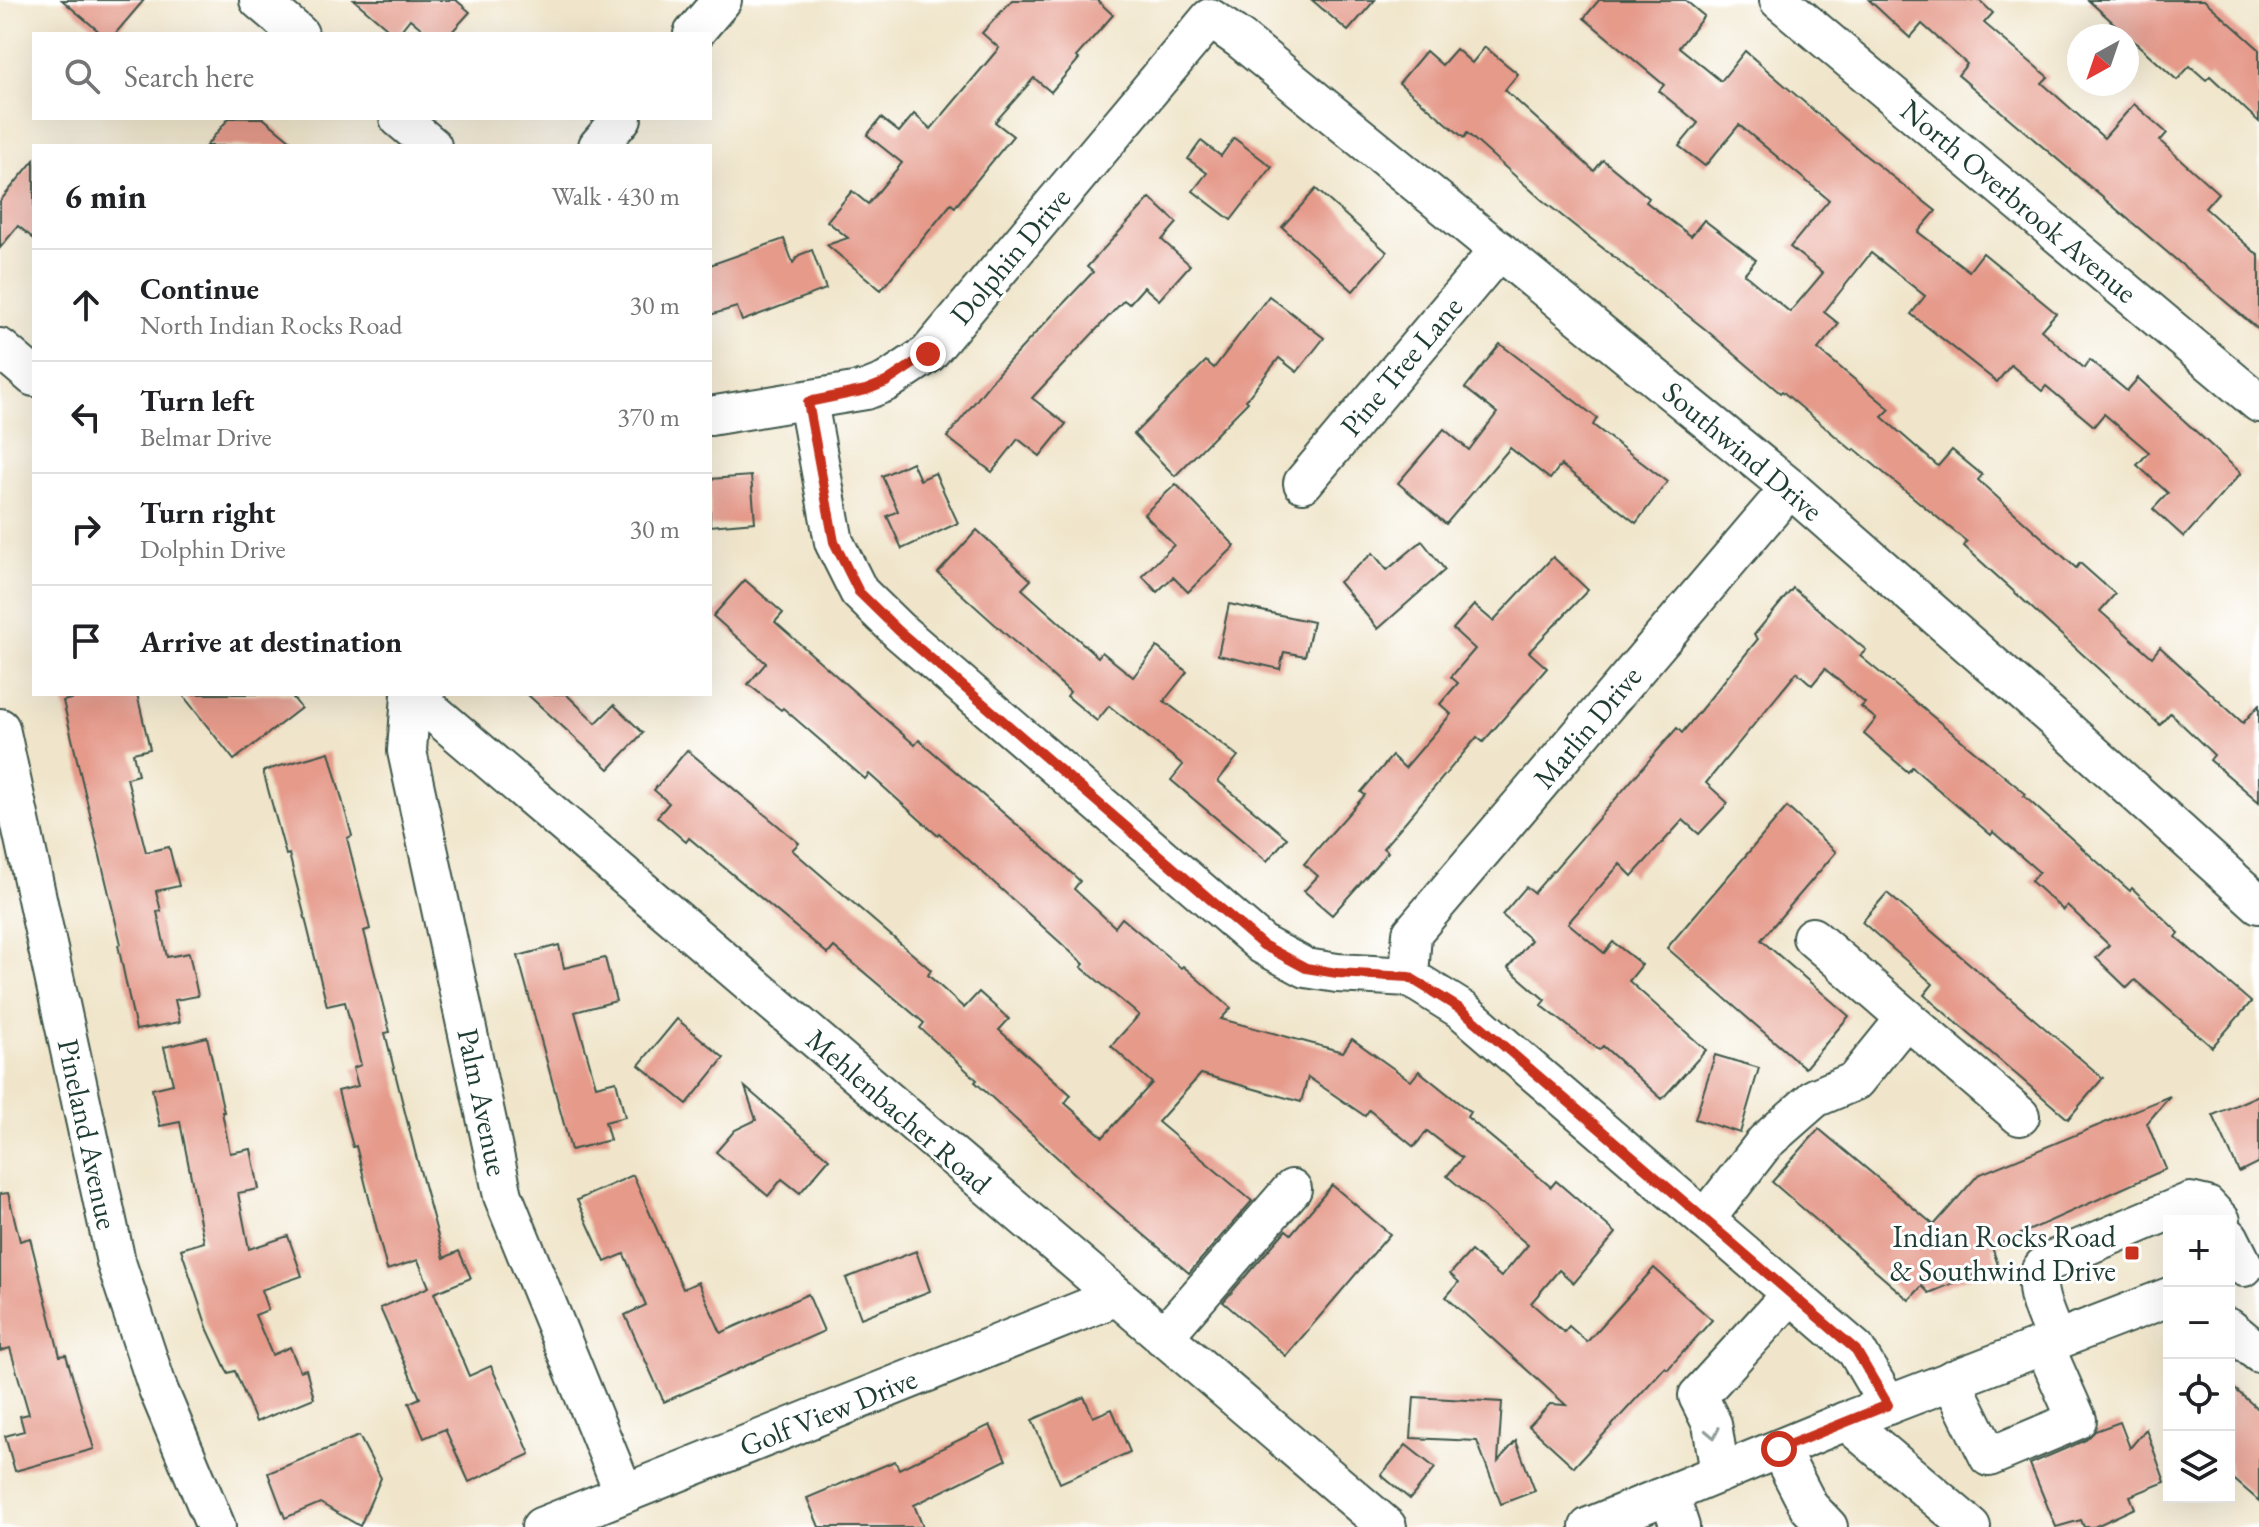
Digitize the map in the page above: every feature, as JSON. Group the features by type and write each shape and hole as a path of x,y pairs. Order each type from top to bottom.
{"street":[{"path":"259,0 297,32"},
{"path":"695,32 722,0"},
{"name":"North Overbrook Avenue","path":"1779,0 2259,403"},
{"name":"Southwind Drive","path":"1210,18 1240,39 1790,488 2073,735 2259,904"},
{"name":"Dolphin Drive","path":"712,416 866,390 886,382 928,354 1210,18"},
{"path":"401,120 430,144"},
{"path":"600,144 620,120"},
{"name":"Pine Tree Lane","path":"1303,483 1499,250"},
{"path":"0,348 32,375"},
{"path":"808,402 834,542 859,592 899,631 1263,945 1306,968 1409,977 1462,1010 1856,1350 1888,1405"},
{"name":"Marlin Drive","path":"1409,977 1412,933 1790,488"},
{"name":"Palm Avenue","path":"411,696 407,751 503,1196 624,1493"},
{"name":"Mehlenbacher Road","path":"413,696 1387,1527"},
{"name":"Pineland Avenue","path":"0,728 116,1262 158,1389 216,1527"},
{"path":"1812,937 2020,1116"},
{"path":"1705,1220 1765,1142 1815,1098 1855,1081 1906,1018"},
{"path":"1163,1337 1292,1189"},
{"path":"1951,1380 1989,1457 2077,1420 2050,1343 2039,1287 2040,1272 2048,1262 2190,1202 2207,1206 2215,1215"},
{"path":"1720,1473 1712,1424 1698,1396 1791,1294"},
{"name":"Golf View Drive","path":"541,1527 1115,1297"},
{"path":"1589,1527 1675,1510 1720,1473 1846,1421 2163,1299"},
{"path":"2235,1333 2259,1353"},
{"path":"1846,1421 1971,1527"},
{"path":"1779,1449 1809,1507 1828,1527"}],"building":[{"path":"62,0 144,0 117,32 100,32"},
{"path":"354,0 456,0 470,12 452,32 426,32 410,19 400,32 392,32"},
{"path":"1012,0 1097,0 1113,15 1076,57 1079,59 1051,92 1034,78 995,122 1013,136 955,207 951,204 881,290 827,245 848,238 827,221 852,191 868,204 902,163 867,135 881,118 899,132 914,114 931,129 999,48 982,33"},
{"path":"1312,0 1375,0 1348,31"},
{"path":"1599,0 1685,0 1704,16 1679,47 1721,81 1745,51 1865,155 1936,211 1918,232 1969,271 1983,253 2056,313 2041,330 2084,368 2090,360 2127,391 2138,378 2241,473 2184,537 2153,509 2168,493 2137,465 2149,452 2104,414 2094,426 2046,386 2042,391 2011,365 1997,382 1911,314 1925,296 1871,253 1824,312 1839,324 1818,349 1890,409 1882,417 1938,466 1952,450 1982,475 1978,480 2076,568 2080,563 2115,594 2100,611 2152,657 2160,647 2243,723 2259,705 2259,802 2210,760 2214,755 2170,713 2160,725 1964,546 1967,542 1542,200 1467,133 1464,138 1399,83 1426,51 1442,65 1456,49 1472,63 1485,47 1518,74 1505,90 1594,171 1603,160 1649,198 1646,202 1691,236 1704,220 1756,260 1744,274 1790,312 1823,273 1790,247 1829,200 1739,125 1705,166 1679,146 1698,123 1659,91 1664,85 1584,18"},
{"path":"1869,0 1979,0 1993,13 1984,23 2048,77 2042,83 2104,138 2134,104 2167,133 2160,141 2218,193 2205,208 2259,256 2259,330 1958,75 1967,64 1922,24 1910,38"},
{"path":"2088,0 2204,0 2259,49 2259,122 2210,76 2206,80 2190,66 2177,80 2139,46 2139,24 2115,24"},
{"path":"227,120 265,120 295,144 208,144"},
{"path":"1234,138 1272,167 1231,220 1193,191 1207,173 1188,159 1201,141 1221,156"},
{"path":"32,162 32,237 18,226 0,248 0,201"},
{"path":"1316,189 1387,252 1353,291 1282,227"},
{"path":"1150,198 1177,223 1162,240 1190,265 1159,300 1144,287 1129,304 1124,300 1032,398 1066,424 1040,456 1018,439 992,472 947,437 999,372 1093,272 1087,267"},
{"path":"784,239 793,263 799,255 812,250 826,289 742,321 737,307 712,314 712,264"},
{"path":"1269,296 1324,338 1297,372 1279,358 1246,400 1248,402 1175,476 1134,434 1206,361 1214,368"},
{"path":"1500,344 1597,418 1593,425 1667,482 1636,523 1561,465 1550,479 1510,448 1446,524 1398,483 1444,429 1469,450 1497,413 1465,388"},
{"path":"912,462 920,480 935,473 958,523 902,549 887,516 898,511 882,476"},
{"path":"751,476 755,522 712,526 712,479"},
{"path":"1176,484 1235,546 1188,592 1173,577 1157,592 1142,576 1174,545 1144,514"},
{"path":"977,530 1031,580 1022,589 1098,657 1102,652 1133,677 1157,647 1187,672 1164,701 1238,756 1218,781 1287,838 1267,861 1171,780 1183,765 1109,706 1097,721 1067,696 1070,692 938,573"},
{"path":"1422,541 1445,570 1378,629 1339,582 1373,553 1387,570"},
{"path":"1553,557 1588,590 1529,652 1547,668 1483,742 1477,737 1383,848 1388,852 1332,915 1304,891 1318,876 1304,864 1365,795 1361,792 1392,756 1405,768 1451,714 1440,704 1458,683 1451,677 1475,649 1453,629 1474,605 1493,621"},
{"path":"745,580 783,613 775,622 915,745 919,740 1052,855 1080,881 1074,889 1115,927 1122,918 1231,1008 1221,1019 1343,1052 1352,1039 1411,1081 1419,1071 1470,1112 1467,1117 1551,1187 1556,1181 1616,1233 1574,1283 1559,1270 1531,1303 1564,1332 1569,1326 1587,1342 1654,1268 1712,1320 1574,1467 1529,1426 1550,1404 1566,1405 1446,1297 1459,1282 1450,1274 1471,1251 1501,1277 1528,1245 1447,1176 1462,1158 1427,1131 1414,1147 1369,1110 1365,1116 1308,1077 1301,1102 1201,1074 1158,1122 1252,1201 1189,1273 1110,1206 975,1082 977,1080 920,1028 924,1023 834,947 828,954 689,838 686,842 657,817 669,803 654,790 687,750 799,843 792,850 931,970 928,975 964,1008 979,992 1009,1019 999,1030 1071,1095 1065,1103 1103,1137 1152,1083 1111,1046 1139,1015 1081,967 1084,964 939,833 937,835 869,774 865,779 783,708 781,710 748,684 766,663 713,616"},
{"path":"1793,588 1866,650 1860,656 2026,794 2024,796 2130,891 2132,888 2179,933 2176,937 2251,1002 2212,1047 2135,980 2127,988 2096,958 2109,945 2067,905 2063,910 2031,881 2039,872 1912,767 1908,772 1864,734 1876,719 1861,707 1865,703 1825,669 1812,685 1797,672 1706,783 1728,803 1699,834 1683,820 1632,876 1620,864 1568,923 1604,953 1613,942 1642,965 1629,981 1706,1050 1662,1099 1603,1046 1599,1050 1541,1005 1545,1000 1508,968 1531,940 1502,915 1526,887 1534,893 1677,728 1682,733 1758,639 1754,635"},
{"path":"1229,604 1313,622 1305,656 1284,652 1280,669 1218,655"},
{"path":"82,696 137,696 150,749 133,753 138,775 127,778 146,852 169,847 179,886 156,891 161,911 157,912 167,957 189,953 198,996 175,1000 180,1022 136,1030 118,945 121,944 63,701"},
{"path":"184,696 292,696 301,708 234,760"},
{"path":"529,696 568,696 596,723 614,705 643,733 609,769"},
{"path":"329,752 352,836 347,838 370,929 364,931 390,1032 385,1033 415,1152 444,1258 459,1251 471,1278 434,1293 469,1376 491,1366 530,1454 469,1482 445,1429 424,1438 409,1403 420,1398 380,1308 429,1287 418,1260 387,1270 356,1146 353,1147 338,1091 358,1086 353,1068 361,1065 345,1002 327,1006 289,854 286,855 263,771"},
{"path":"1787,807 1836,852 1761,940 1849,1016 1805,1068 1667,948"},
{"path":"1887,893 2103,1078 2068,1119 1924,995 1933,984 1862,922"},
{"path":"559,945 564,968 605,958 616,1001 575,1012 596,1086 616,1081 625,1117 605,1122 610,1140 571,1150 518,956"},
{"path":"677,1019 724,1058 687,1104 639,1065"},
{"path":"207,1037 230,1153 251,1149 259,1189 238,1193 249,1249 288,1236 302,1276 261,1290 268,1310 255,1315 272,1355 290,1347 300,1371 306,1369 314,1398 256,1422 235,1371 228,1373 208,1330 181,1249 204,1242 180,1122 160,1126 152,1089 173,1084 164,1047"},
{"path":"1715,1055 1759,1068 1740,1133 1695,1119"},
{"path":"745,1087 829,1159 800,1193 782,1179 768,1196 716,1152 735,1130 756,1120"},
{"path":"2259,1095 2259,1162 2239,1172 2213,1115"},
{"path":"2170,1096 2147,1123 2166,1169 1992,1247 1998,1265 1929,1293 1922,1286 1909,1300 1772,1182 1819,1129 1934,1225 1978,1175"},
{"path":"633,1175 683,1289 698,1282 721,1333 808,1294 824,1331 664,1402 625,1315 646,1305 624,1254 605,1262 577,1200"},
{"path":"1332,1185 1390,1234 1286,1356 1223,1302 1286,1230 1291,1234"},
{"path":"8,1193 20,1241 30,1238 60,1356 66,1355 94,1449 15,1471 5,1436 24,1431 20,1416 29,1414 10,1348 0,1351 0,1194"},
{"path":"916,1251 930,1291 861,1318 846,1278"},
{"path":"2235,1389 2259,1410 2259,1501 2235,1480"},
{"path":"1084,1397 1093,1417 1112,1409 1130,1452 1060,1483 1032,1420"},
{"path":"1414,1397 1502,1402 1498,1461 1516,1441 1535,1491 1501,1504 1477,1441 1411,1438"},
{"path":"2120,1422 2130,1448 2146,1429 2163,1483 2130,1496 2135,1508 2094,1527 2084,1527 2081,1520 2056,1527 2030,1464 2086,1440 2095,1431"},
{"path":"990,1425 1006,1460 914,1505 923,1527 819,1527 807,1498 895,1461 899,1469"},
{"path":"359,1436 381,1478 360,1526 320,1503 285,1518 268,1473"},
{"path":"1406,1445 1435,1468 1410,1499 1381,1475"}],"place":[{"name":"Indian Rocks Road & Southwind Drive","path":"2132,1253"}],"route":[{"path":"928,354 886,382 866,390 808,402 834,542 859,592 899,631 1263,945 1306,968 1409,977 1462,1010 1856,1350 1888,1405 1779,1449"}]}
